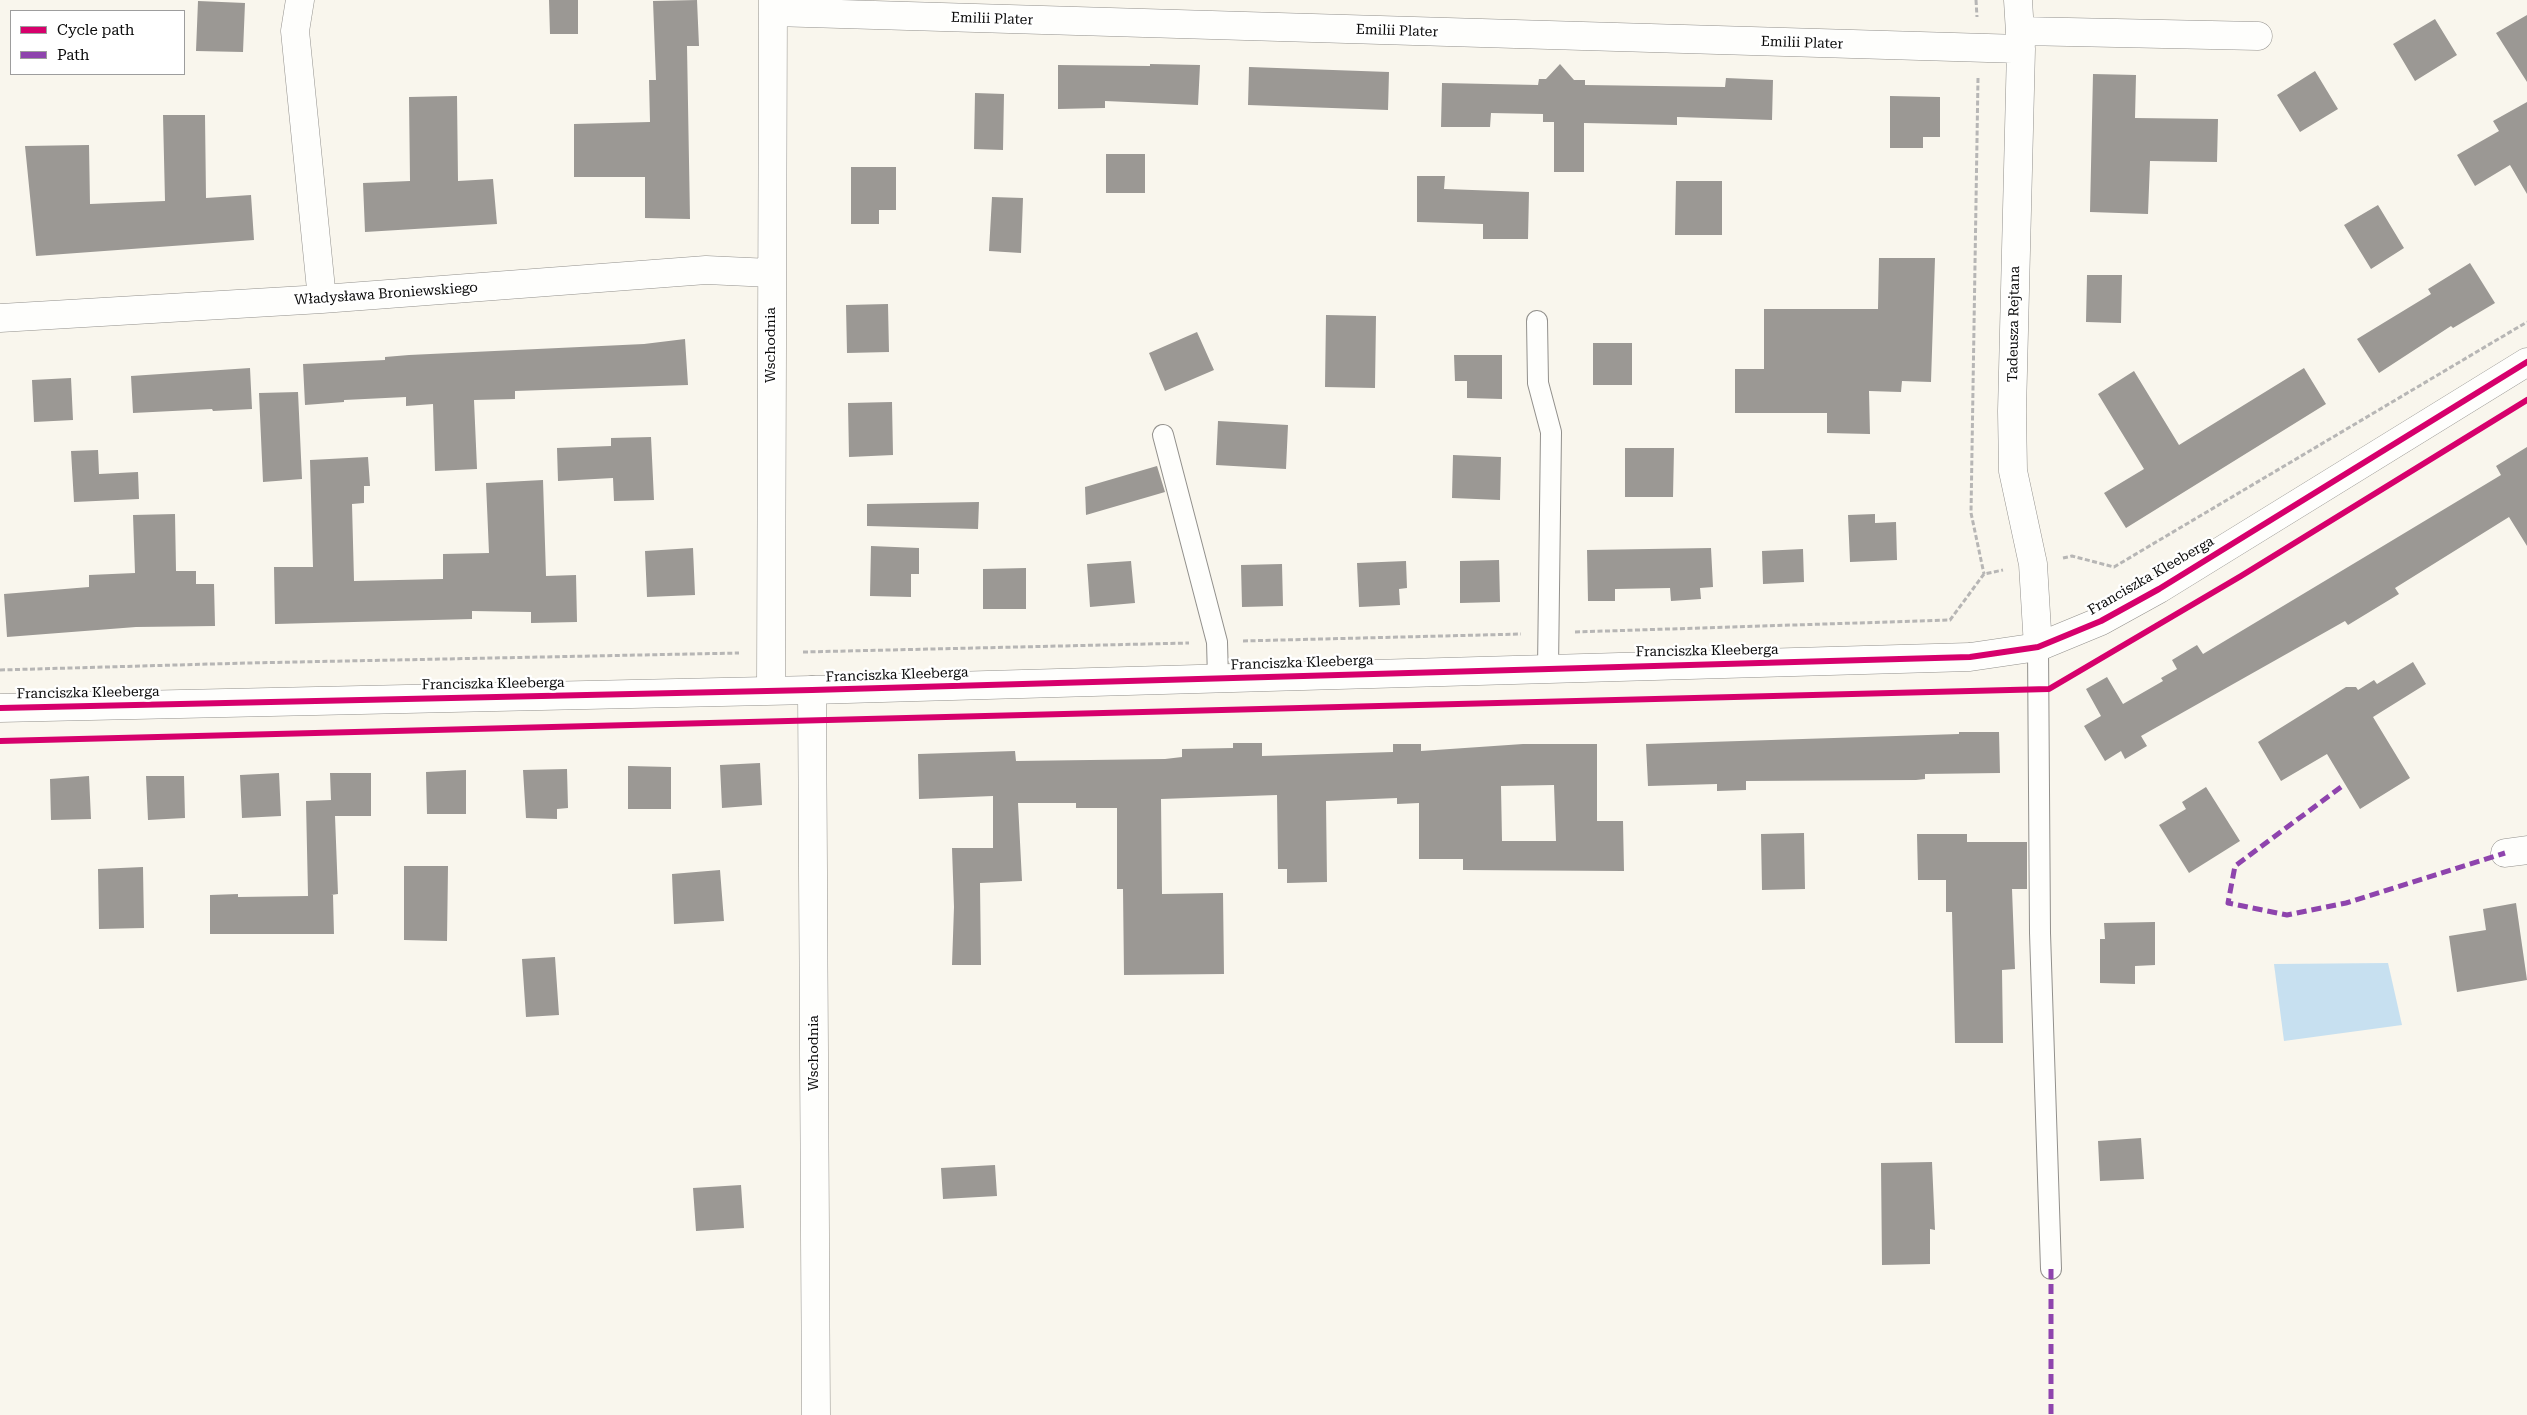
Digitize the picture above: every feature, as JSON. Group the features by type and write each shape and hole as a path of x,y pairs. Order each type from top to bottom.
{"street":[{"path":"300,0 295,32 322,299"},
{"name":"Tadeusza Rejtana","path":"2018,0 2021,40 2012,411 2013,471 2034,564 2038,647"},
{"name":"Emilii Plater","path":"772,6 1978,48 2021,40 2258,36"},
{"name":"Wschodnia","path":"771,690 772,6"},
{"name":"Władysława Broniewskiego","path":"0,318 322,299 706,270 771,273"},
{"name":"Franciszka Kleeberga","path":"0,708 812,690 1970,657 2038,647 2101,621 2159,589 2527,362"},
{"name":"Wschodnia","path":"812,690 816,1415"}],"lane":[{"path":"1537,322 1538,383 1551,432 1548,668"},
{"path":"1163,435 1217,642 1218,678"},
{"path":"2038,647 2040,933 2050,1269"}],"path":[{"path":"1976,0 1978,48 1971,513 1984,574"},
{"path":"0,670 1217,642 1950,620 1984,574 2072,556 2114,567 2527,322"}],"water":[{"path":"2388,963 2402,1025 2284,1041 2274,964"}],"building":[{"path":"549,0 578,0 578,34 550,34"},
{"path":"697,0 699,46 687,46 690,219 645,218 645,177 574,177 574,124 650,122 649,80 656,80 653,1"},
{"path":"198,1 245,3 243,52 196,51"},
{"path":"2527,15 2527,82 2496,33"},
{"path":"2435,19 2457,55 2415,81 2393,44"},
{"path":"1150,64 1200,65 1198,105 1105,101 1105,108 1058,109 1058,65 1150,66"},
{"path":"1560,64 1574,80 1585,80 1585,85 1725,87 1726,78 1773,80 1772,120 1677,117 1677,125 1584,123 1584,172 1554,172 1554,122 1543,122 1543,114 1491,113 1490,127 1441,127 1442,83 1538,85 1539,79 1546,79"},
{"path":"1249,67 1389,72 1388,110 1248,105"},
{"path":"2315,71 2338,109 2300,132 2277,95"},
{"path":"2093,74 2136,75 2135,118 2218,119 2217,162 2150,161 2148,214 2090,212"},
{"path":"975,93 1004,94 1003,150 974,149"},
{"path":"457,96 458,181 493,179 497,224 365,232 363,183 410,181 409,97"},
{"path":"1890,96 1940,97 1940,137 1923,137 1923,148 1890,148"},
{"path":"2527,102 2527,194 2510,165 2475,186 2457,155 2499,131 2493,121"},
{"path":"163,115 205,115 206,198 251,195 254,240 36,256 25,146 89,145 90,204 165,201"},
{"path":"1106,154 1145,154 1145,193 1106,193"},
{"path":"851,167 896,167 896,210 879,210 879,224 851,224"},
{"path":"1417,176 1445,176 1444,189 1529,192 1528,239 1483,239 1483,224 1417,222"},
{"path":"1676,181 1722,181 1722,235 1675,235"},
{"path":"992,197 1023,198 1021,253 989,251"},
{"path":"2378,205 2404,248 2371,269 2344,225"},
{"path":"1879,258 1935,258 1931,382 1902,381 1901,392 1869,391 1870,434 1827,433 1827,413 1735,413 1735,369 1764,369 1764,309 1878,309"},
{"path":"2470,263 2495,303 2453,328 2451,326 2379,373 2357,339 2431,294 2428,289"},
{"path":"2087,275 2122,275 2121,323 2086,322"},
{"path":"888,304 889,352 847,353 846,305"},
{"path":"1326,315 1376,316 1375,388 1325,387"},
{"path":"1197,332 1214,370 1165,391 1149,353"},
{"path":"685,339 688,385 515,391 515,399 474,400 477,469 435,471 433,404 406,406 406,397 344,400 344,402 305,405 303,364 385,360 385,357 409,355 644,344"},
{"path":"1593,343 1632,343 1632,385 1593,385"},
{"path":"1454,355 1502,355 1502,399 1467,398 1467,381 1455,381"},
{"path":"250,368 252,409 133,413 131,376"},
{"path":"2304,368 2326,404 2126,528 2104,493 2144,469 2098,394 2134,371 2179,445"},
{"path":"71,378 73,420 34,422 32,380"},
{"path":"298,392 302,479 263,482 259,393"},
{"path":"892,402 893,455 849,457 848,403"},
{"path":"1218,421 1288,425 1286,469 1216,465"},
{"path":"651,437 654,500 614,501 613,478 558,481 557,448 611,446 611,438"},
{"path":"2527,447 2527,546 2509,517 2395,588 2399,594 2348,625 2345,621 2141,736 2147,746 2125,759 2121,751 2105,761 2084,726 2101,716 2086,689 2107,677 2123,704 2163,681 2161,678 2177,669 2172,660 2197,645 2203,654 2501,475 2496,466"},
{"path":"1625,448 1674,448 1673,497 1625,497"},
{"path":"98,450 99,474 138,472 139,499 74,502 71,451"},
{"path":"1453,455 1501,457 1500,500 1452,498"},
{"path":"368,457 370,486 364,486 364,503 352,504 354,581 443,579 443,554 489,553 486,483 543,480 546,576 576,575 577,622 531,623 531,612 472,611 472,619 275,624 274,567 313,567 310,460"},
{"path":"1157,466 1165,492 1086,515 1085,487"},
{"path":"979,502 978,529 867,526 867,504"},
{"path":"175,514 176,571 196,571 196,584 214,584 215,626 136,627 7,637 4,594 89,587 89,575 135,573 133,515"},
{"path":"1875,514 1875,523 1896,522 1897,560 1850,562 1848,515"},
{"path":"871,546 919,548 919,574 911,574 911,597 870,596"},
{"path":"693,548 695,595 647,597 645,551"},
{"path":"1711,548 1713,587 1700,588 1701,599 1671,601 1670,588 1615,589 1615,601 1588,601 1587,550"},
{"path":"1803,549 1804,582 1763,584 1762,551"},
{"path":"1499,560 1500,602 1460,603 1460,561"},
{"path":"1131,561 1135,603 1090,607 1087,564"},
{"path":"1406,561 1407,588 1399,589 1400,605 1359,607 1357,563"},
{"path":"1282,564 1283,606 1242,607 1241,565"},
{"path":"1026,568 1026,609 983,609 983,569"},
{"path":"2413,662 2426,684 2373,717 2410,778 2360,809 2327,754 2281,781 2258,742 2346,687 2356,687 2358,690 2374,680 2377,684"},
{"path":"1959,732 1999,732 2000,773 1925,774 1925,779 1916,780 1746,781 1746,790 1717,791 1717,784 1648,786 1646,744 1959,734"},
{"path":"1233,743 1262,743 1262,756 1393,752 1393,744 1421,744 1421,751 1523,744 1597,744 1597,821 1623,821 1624,871 1463,870 1463,859 1419,859 1419,803 1397,804 1397,798 1326,801 1327,882 1287,883 1287,869 1278,869 1277,795 1161,799 1162,894 1223,893 1224,974 1124,975 1123,889 1117,889 1117,808 1076,808 1076,803 1018,803 1022,881 980,883 981,965 952,965 954,907 952,848 993,848 993,796 919,799 918,754 1015,751 1016,761 1165,759 1182,757 1182,749 1233,748","holes":["1554,785 1556,841 1502,841 1501,786"]},
{"path":"760,763 762,805 722,808 720,765"},
{"path":"628,766 671,767 671,809 628,809"},
{"path":"567,769 568,808 557,809 557,819 526,818 523,770"},
{"path":"466,770 466,814 427,814 426,772"},
{"path":"279,773 281,816 242,818 240,775"},
{"path":"330,773 371,773 371,816 335,816 338,894 331,895 333,895 334,934 210,934 210,895 238,894 238,897 308,896 306,801 331,800"},
{"path":"89,776 91,819 51,820 50,779"},
{"path":"146,776 184,776 185,818 148,820"},
{"path":"2206,787 2240,841 2189,873 2159,825 2186,809 2182,802"},
{"path":"1804,833 1805,889 1762,890 1761,834"},
{"path":"1917,834 1967,834 1967,842 2027,842 2027,889 2012,889 2015,969 2002,970 2003,1043 1955,1043 1952,912 1946,912 1946,880 1918,880"},
{"path":"404,866 448,866 447,941 404,940"},
{"path":"143,867 144,928 99,929 98,869"},
{"path":"720,870 724,921 674,924 672,874"},
{"path":"2516,903 2527,980 2457,992 2449,936 2486,930 2483,909"},
{"path":"2155,922 2155,965 2135,966 2135,984 2100,983 2100,939 2105,939 2104,923"},
{"path":"555,957 559,1015 526,1017 522,959"},
{"path":"2141,1138 2144,1179 2100,1181 2098,1141"},
{"path":"1932,1162 1935,1230 1930,1229 1930,1264 1882,1265 1881,1163"},
{"path":"995,1165 997,1196 943,1199 941,1168"},
{"path":"741,1185 744,1228 696,1231 693,1188"}],"marked path":[{"path":"2341,787 2235,866 2228,903 2287,915 2346,903 2505,853"},
{"path":"2051,1269 2051,1415"}],"cycle path":[{"path":"0,708 812,690 1970,657 2038,647 2101,621 2159,589 2527,362"},
{"path":"0,741 2049,689 2241,576 2527,400"}]}
